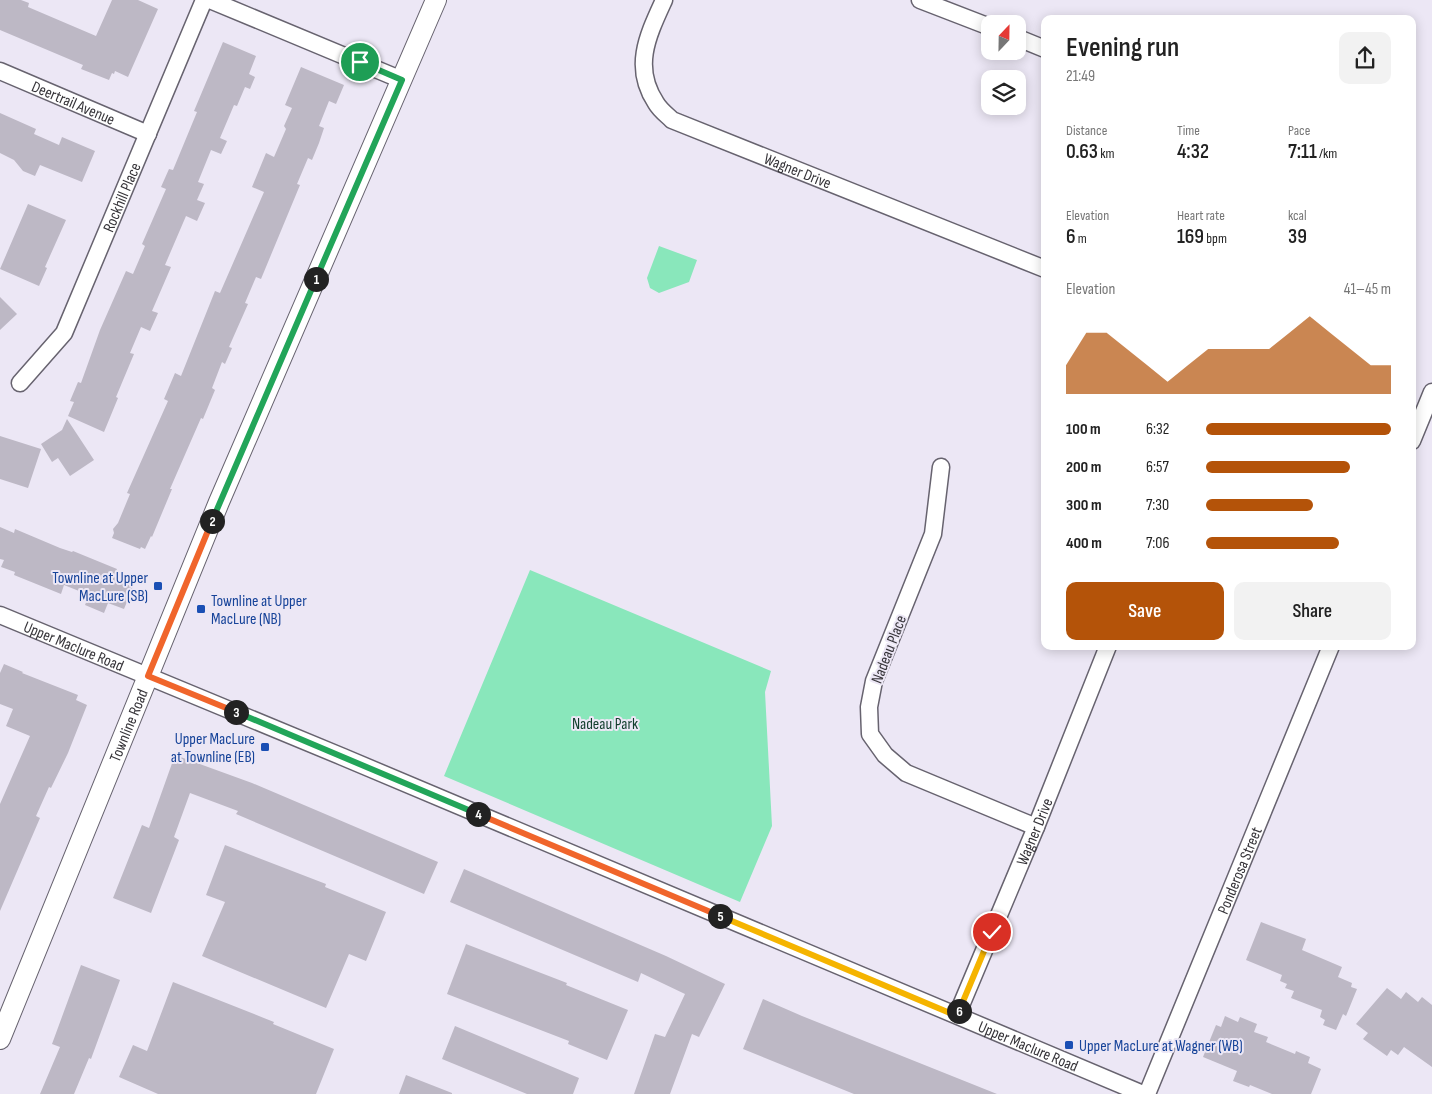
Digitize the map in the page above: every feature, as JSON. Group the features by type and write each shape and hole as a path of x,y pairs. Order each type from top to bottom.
{"street":[{"name":"Rockhill Place","path":"20,383 64,333 204,0"},
{"path":"210,0 402,80"},
{"name":"Townline Road","path":"0,1039 219,502 436,0"},
{"name":"Wagner Drive","path":"664,0 648,37 643,59 646,84 657,104 672,120 1041,267"},
{"path":"920,0 981,24"},
{"path":"1026,41 1041,47"},
{"name":"Deertrail Avenue","path":"0,71 148,134"},
{"path":"1416,431 1431,395"},
{"name":"Nadeau Place","path":"941,467 933,534 874,681 869,707 870,734 885,755 906,773 1036,827"},
{"name":"Upper Maclure Road","path":"0,615 1143,1094"},
{"name":"Wagner Drive","path":"957,1016 1036,827 1106,650"},
{"name":"Ponderosa Street","path":"1147,1094 1329,650"}],"green space":[{"path":"659,246 697,260 689,282 659,293 650,288 647,278"},
{"name":"Nadeau Park","path":"530,570 771,671 765,692 772,826 740,902 444,776"}],"building":[{"path":"0,0 21,0 29,3 28,7 96,36 112,0 138,0 158,9 128,77 115,71 109,80 81,69 83,65 0,30"},
{"path":"223,42 256,56 249,74 255,77 250,89 245,87 237,106 234,105 220,138 227,141 221,154 211,150 198,182 204,184 197,200 205,203 197,221 186,216 165,265 171,267 152,311 158,313 150,331 141,327 130,353 134,354 104,432 68,416 74,402 70,401 78,382 81,383 100,330 126,271 133,274 145,246 142,244 166,189 161,187 169,169 173,170 197,112 194,111"},
{"path":"301,67 344,85 336,104 329,101 319,126 324,128 319,143 312,160 308,158 297,184 300,185 261,279 256,277 245,303 248,304 229,347 232,348 225,364 222,362 212,388 215,390 203,419 201,418 170,489 172,489 152,537 145,549 141,547 140,549 112,538 113,529 118,523 130,494 127,493 168,401 164,399 175,373 181,376 215,291 220,293 264,192 252,187 266,153 274,157 286,129 284,126 292,108 285,105"},
{"path":"0,113 36,129 34,134 59,145 62,137 95,151 82,182 40,165 35,176 23,171 14,160 0,153"},
{"path":"28,204 66,220 45,267 47,268 39,286 0,269"},
{"path":"0,297 17,314 0,330"},
{"path":"67,419 94,460 70,476 58,458 52,462 41,444 62,430"},
{"path":"0,436 41,449 28,488 0,479"},
{"path":"0,527 14,533 15,529 117,569 114,576 124,580 123,583 133,587 124,609 108,603 104,613 85,605 89,595 64,585 61,594 14,575 15,572 1,567 4,560 0,559"},
{"path":"4,664 78,695 76,700 87,705 68,753 51,788 49,787 36,816 40,818 0,911 0,804 30,736 6,726 13,709 0,704 0,673"},
{"path":"175,755 252,783 438,862 424,894 236,814 238,811 190,793 174,837 179,840 151,913 113,898 142,825 149,828"},
{"path":"225,845 326,884 325,887 386,912 366,961 349,954 326,1008 202,956 225,902 206,895"},
{"path":"464,869 666,956 725,984 699,1037 692,1034 670,1094 634,1094 655,1034 665,1037 685,994 641,973 638,982 450,902"},
{"path":"1261,922 1306,939 1302,950 1342,967 1338,977 1352,983 1351,987 1357,989 1346,1016 1343,1014 1336,1030 1323,1025 1325,1020 1320,1017 1322,1010 1291,998 1294,991 1285,988 1287,984 1280,981 1282,975 1246,960"},
{"path":"466,944 567,983 566,985 628,1010 607,1060 568,1044 569,1041 447,994"},
{"path":"81,965 120,980 91,1059 89,1058 74,1094 40,1094 60,1047 52,1044"},
{"path":"173,982 274,1022 273,1024 334,1049 316,1094 158,1094 119,1077 133,1045 147,1051"},
{"path":"1387,988 1401,999 1406,992 1418,1002 1422,997 1432,1005 1432,1067 1404,1047 1398,1055 1391,1050 1387,1056 1363,1039 1368,1033 1356,1024"},
{"path":"763,999 997,1094 854,1094 802,1073 743,1049"},
{"path":"1225,1016 1238,1022 1240,1017 1257,1024 1254,1032 1268,1037 1266,1042 1295,1054 1296,1051 1310,1057 1308,1063 1321,1069 1311,1094 1272,1094 1250,1085 1249,1087 1233,1081 1237,1071 1203,1057 1216,1025 1221,1027"},
{"path":"455,1026 579,1078 573,1094 527,1094 442,1059"},
{"path":"406,1075 452,1093 452,1094 399,1094"}],"place":[{"name":"Townline at Upper MacLure (SB)","path":"158,586"},
{"name":"Townline at Upper MacLure (NB)","path":"201,609"},
{"name":"Upper MacLure at Townline (EB)","path":"265,747"},
{"name":"Upper MacLure at Wagner (WB)","path":"1069,1045"}],"route":[{"path":"360,62 402,80 219,502 148,676 957,1016 992,932"}]}
